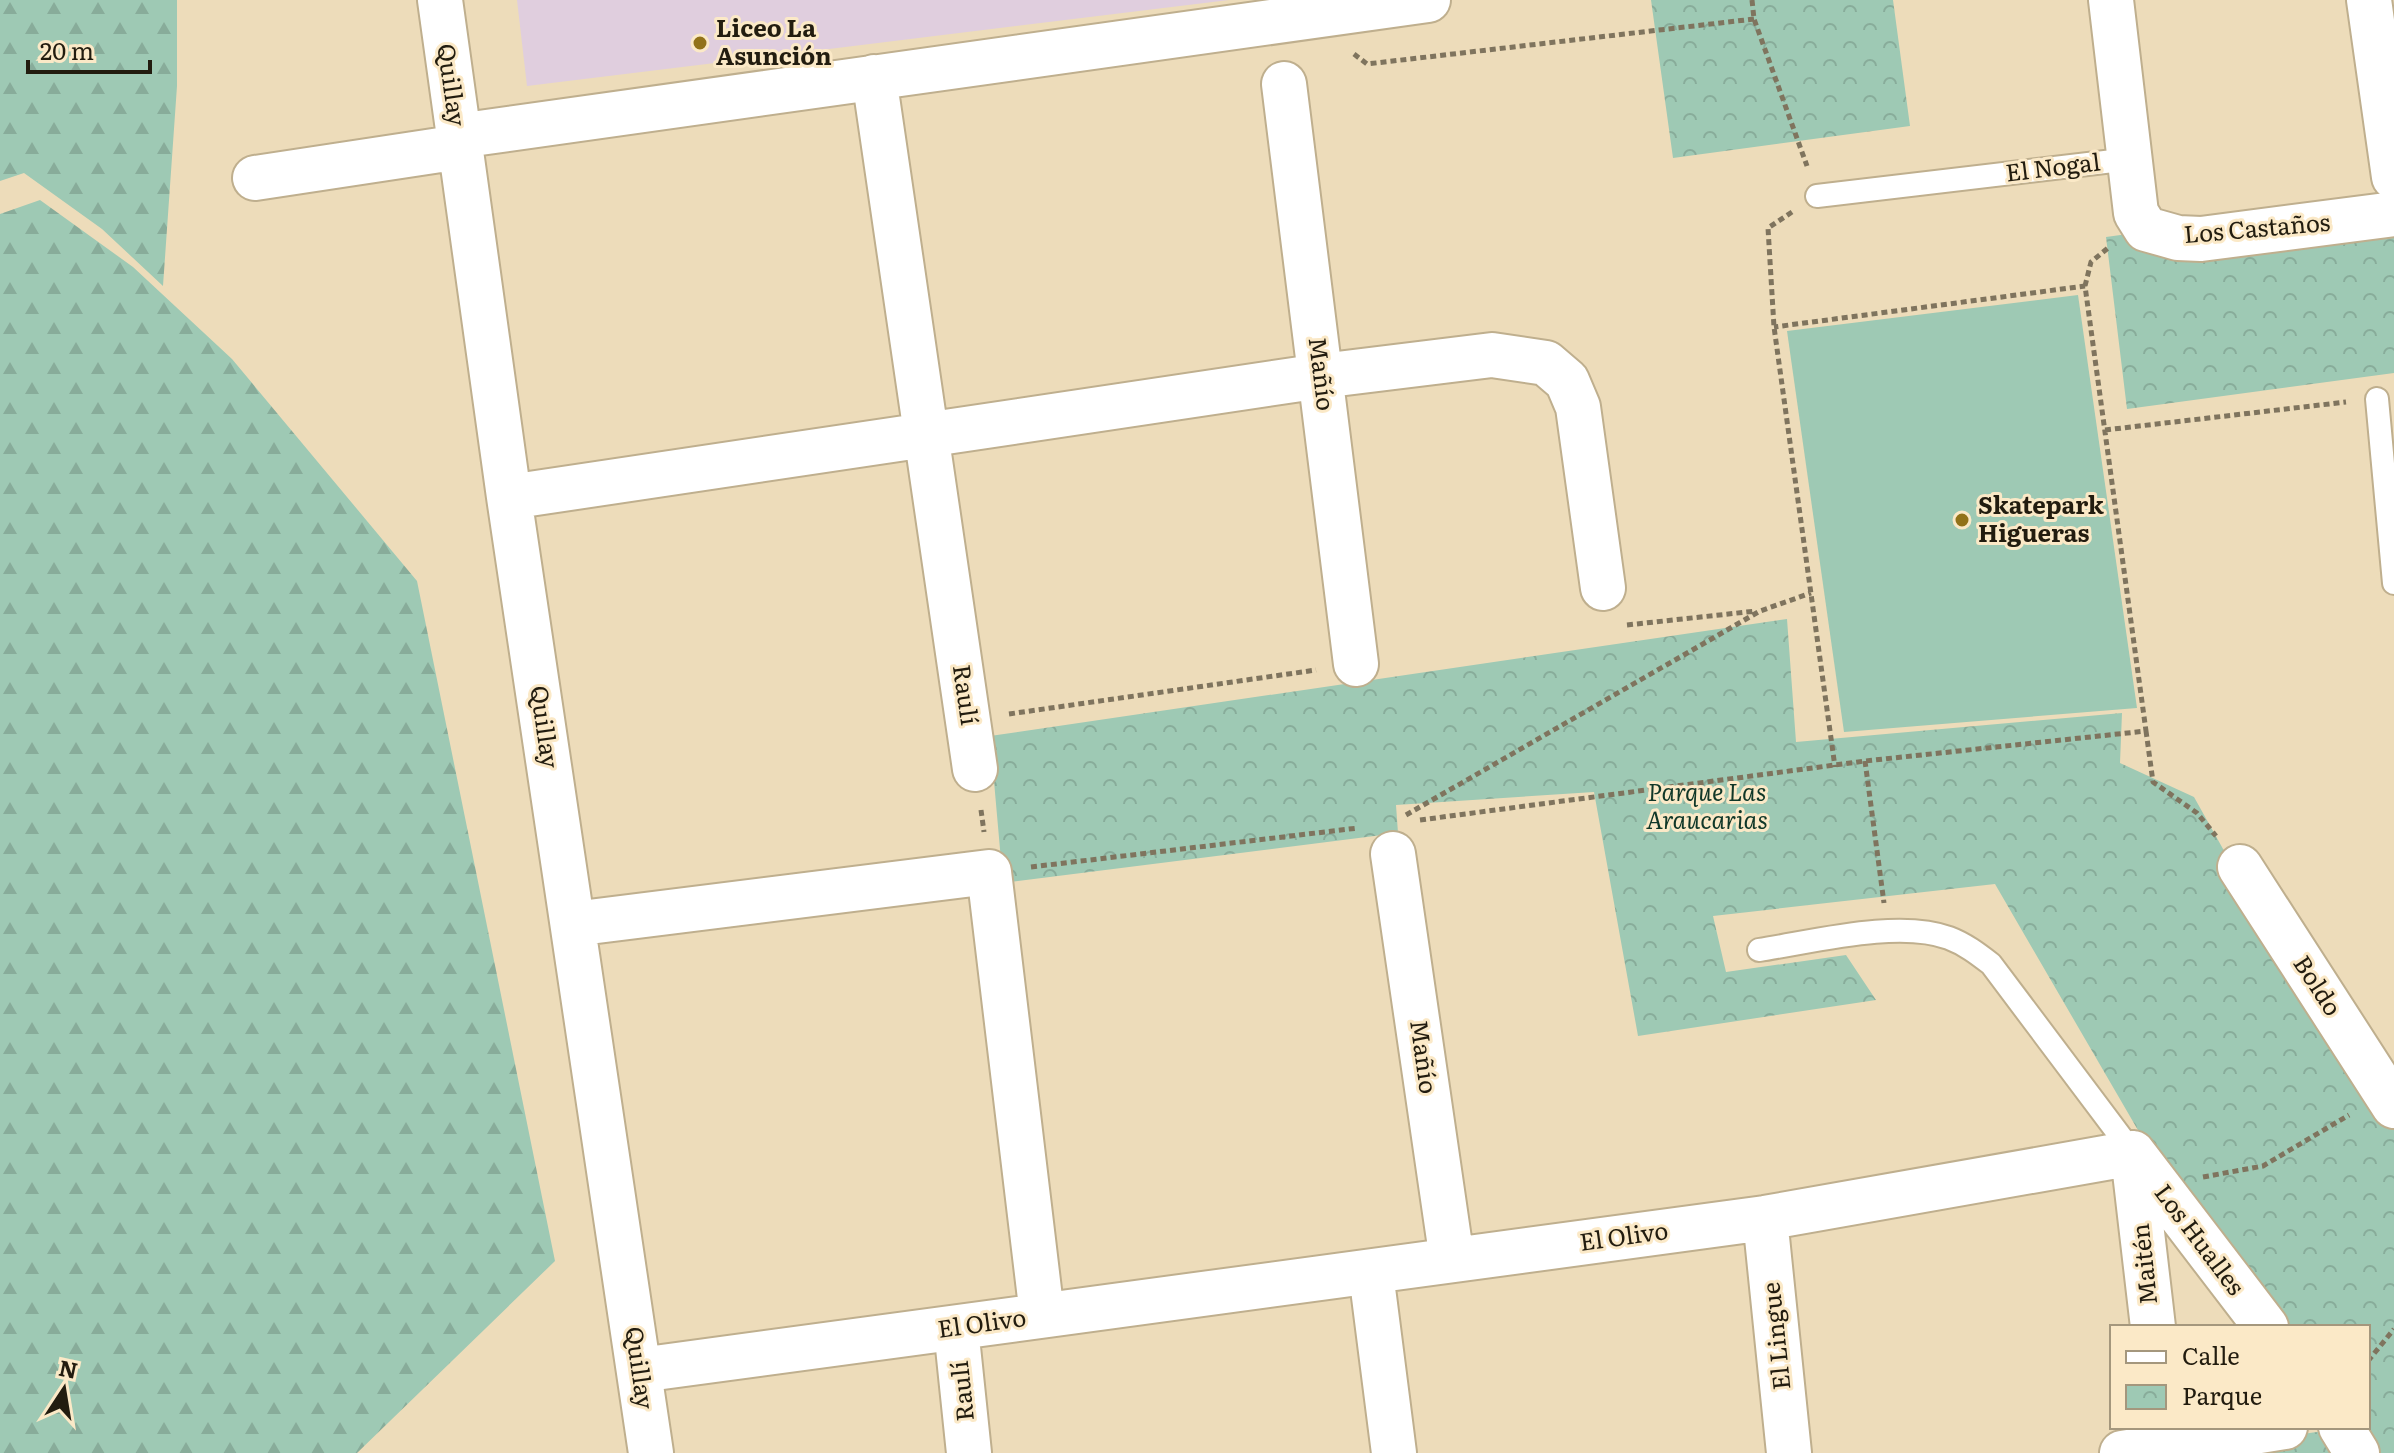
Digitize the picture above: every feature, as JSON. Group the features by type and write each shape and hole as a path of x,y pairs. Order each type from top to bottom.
{"street":[{"name":"Quillay","path":"440,0 509,497 651,1453"},
{"path":"255,178 459,141 874,77 1428,0"},
{"name":"El Nogal","path":"2111,0 2130,159"},
{"path":"2369,0 2394,177"},
{"name":"Raulí","path":"874,77 975,769"},
{"name":"Mañío","path":"1284,84 1356,664"},
{"name":"Los Castaños","path":"2130,159 2136,213 2146,229 2178,238 2201,239 2394,214"},
{"path":"509,497 1321,376 1492,355 1532,358 1559,370 1578,407 1603,588"},
{"name":"Mañío","path":"1398,835 1452,1260"},
{"name":"Boldo","path":"2240,867 2376,1110"},
{"path":"573,924 989,872 1042,1315"},
{"name":"El Olivo","path":"640,1370 1765,1218 2133,1153"},
{"name":"Los Hualles","path":"2133,1153 2264,1325"},
{"name":"Maitén","path":"2133,1153 2153,1325"},
{"name":"El Lingue","path":"1765,1218 1789,1453"},
{"path":"1371,1273 1394,1453"},
{"name":"Raulí","path":"956,1328 969,1453"},
{"path":"2122,1453 2166,1442 2269,1429"},
{"path":"2342,1429 2357,1453"}],"lane":[{"name":"El Nogal","path":"1817,196 2130,159"},
{"path":"2377,399 2394,583"},
{"path":"1759,950 1888,932 1949,938 1991,964 2133,1153"}],"path":[{"path":"1752,0 1754,19 1817,196 1768,228 1774,327 1835,767 1865,761 2146,731"},
{"path":"1309,17 1367,64 1754,19"},
{"path":"1774,327 2085,286 2153,782 2197,813 2240,867"},
{"path":"2105,430 2377,399"},
{"path":"1603,588 1605,627 1760,611"},
{"path":"1398,835 1760,611 1811,593"},
{"path":"968,720 1356,664"},
{"path":"1865,761 1888,932"},
{"path":"975,769 989,872"},
{"path":"2159,1188 2181,1180 2263,1166 2345,1115 2376,1110"},
{"path":"2370,1359 2394,1329"}],"shaded area":[{"name":"Liceo La Asunción","path":"517,0 1229,0 527,86"}],"green space":[{"path":"0,0 177,0 177,86 163,286 102,229 24,173 0,181"},
{"path":"1651,0 1893,0 1910,126 1673,158"},
{"path":"2394,197 2394,373 2127,409 2106,237"},
{"path":"40,200 133,267 232,359 417,581 555,1261 357,1453 0,1453 0,214"},
{"name":"Skatepark Higueras","path":"2078,295 2137,708 1844,732 1787,331"},
{"name":"Parque Las Araucarias","path":"1787,619 1796,742 2122,713 2120,763 2194,797 2356,1087 2394,1081 2394,1453 2167,1453 2324,1429 2370,1429 2370,1325 2256,1325 2221,1273 1995,884 1713,916 1726,972 1846,955 1876,1000 1638,1036 1594,792 1396,805 1398,833 1003,883 990,736"}],"place":[{"name":"Liceo La Asunción","path":"700,43"},
{"name":"Skatepark Higueras","path":"1962,520"}]}
